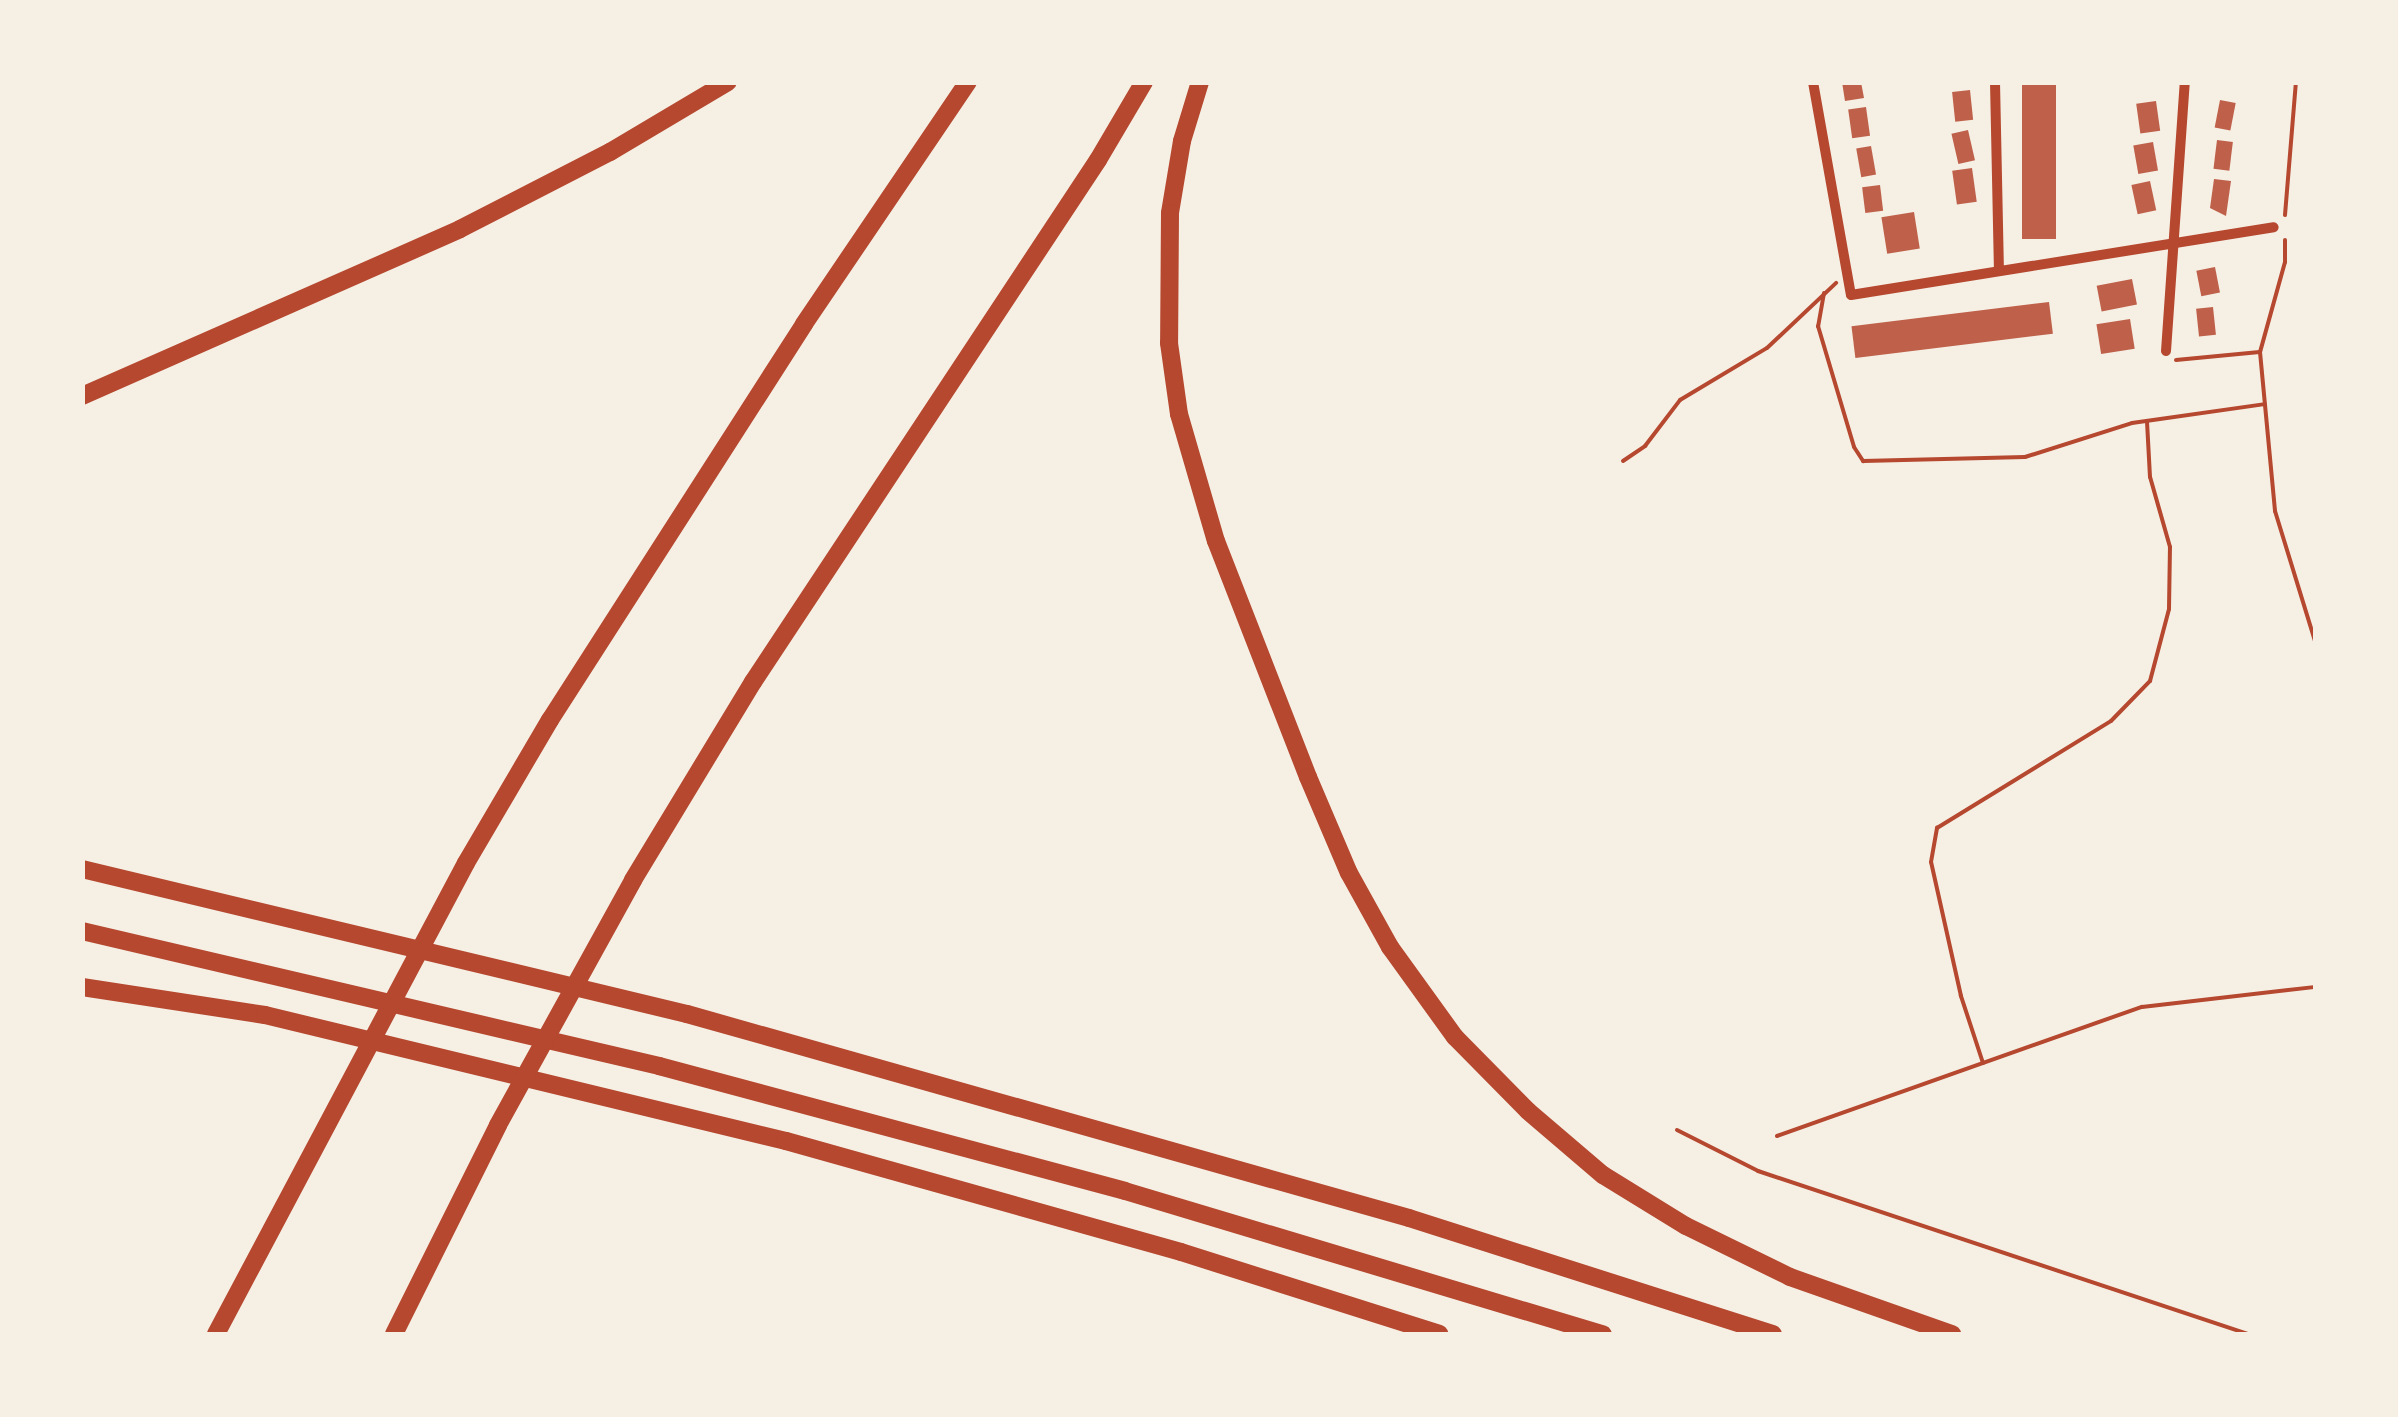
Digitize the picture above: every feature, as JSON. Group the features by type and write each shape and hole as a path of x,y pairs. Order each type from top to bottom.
{"highway":[{"path":"82,396 460,228 610,152 728,82"},
{"path":"216,1334 466,863 615,613 968,82"},
{"path":"394,1334 498,1124 634,880 753,682 1098,160 1144,82"},
{"path":"1200,82 1182,141 1170,213 1170,342 1179,414 1216,541 1308,777 1349,873 1390,948 1455,1036 1528,1110 1603,1175 1686,1226 1790,1277 1952,1334"},
{"path":"82,869 687,1014 1409,1218 1773,1334"},
{"path":"82,931 284,975 659,1066 1124,1192 1603,1334"},
{"path":"82,987 265,1015 639,1104 1181,1252 1439,1334"}],"street":[{"path":"1813,82 1851,295 2281,227"},
{"path":"1996,82 1999,270"},
{"path":"2166,351 2184,82"}],"path":[{"path":"2296,82 2281,227 2286,262 2260,352 2275,511 2316,644"},
{"path":"1623,460 1646,446 1680,400 1767,348 1847,274"},
{"path":"1824,292 1818,326 1849,419 1854,447 1863,461 2025,457 2147,421 2265,404"},
{"path":"2166,351 2166,361 2260,352"},
{"path":"1983,1063 1961,996 1931,862 1937,828 2111,722 2150,680 2169,610 2170,547 2150,477 2147,421"},
{"path":"1777,1136 1949,1079 1983,1063 2142,1007 2316,986"},
{"path":"1677,1130 1758,1171 2248,1334"}],"building":[{"path":"1842,82 1861,82 1864,98 1845,101"},
{"path":"2022,82 2056,82 2056,239 2022,239"},
{"path":"1970,90 1973,120 1955,122 1952,92"},
{"path":"2220,100 2236,103 2230,131 2215,127"},
{"path":"2156,101 2160,131 2140,133 2136,104"},
{"path":"1866,107 1870,136 1852,138 1848,110"},
{"path":"1968,130 1975,160 1958,164 1951,134"},
{"path":"2217,140 2233,142 2229,171 2213,169"},
{"path":"2153,142 2158,171 2138,174 2133,145"},
{"path":"1871,146 1876,175 1861,177 1856,149"},
{"path":"1972,168 1977,202 1957,204 1952,171"},
{"path":"2214,179 2231,181 2226,216 2210,208"},
{"path":"2150,181 2156,210 2138,214 2131,185"},
{"path":"1880,185 1883,211 1865,213 1862,187"},
{"path":"1914,212 1920,249 1887,254 1881,217"},
{"path":"2215,267 2220,293 2201,296 2196,271"},
{"path":"2132,279 2137,305 2102,311 2097,286"},
{"path":"2049,302 2053,334 1855,358 1851,326"},
{"path":"2213,307 2216,335 2199,337 2196,309"},
{"path":"2130,319 2135,349 2101,354 2096,324"}]}
